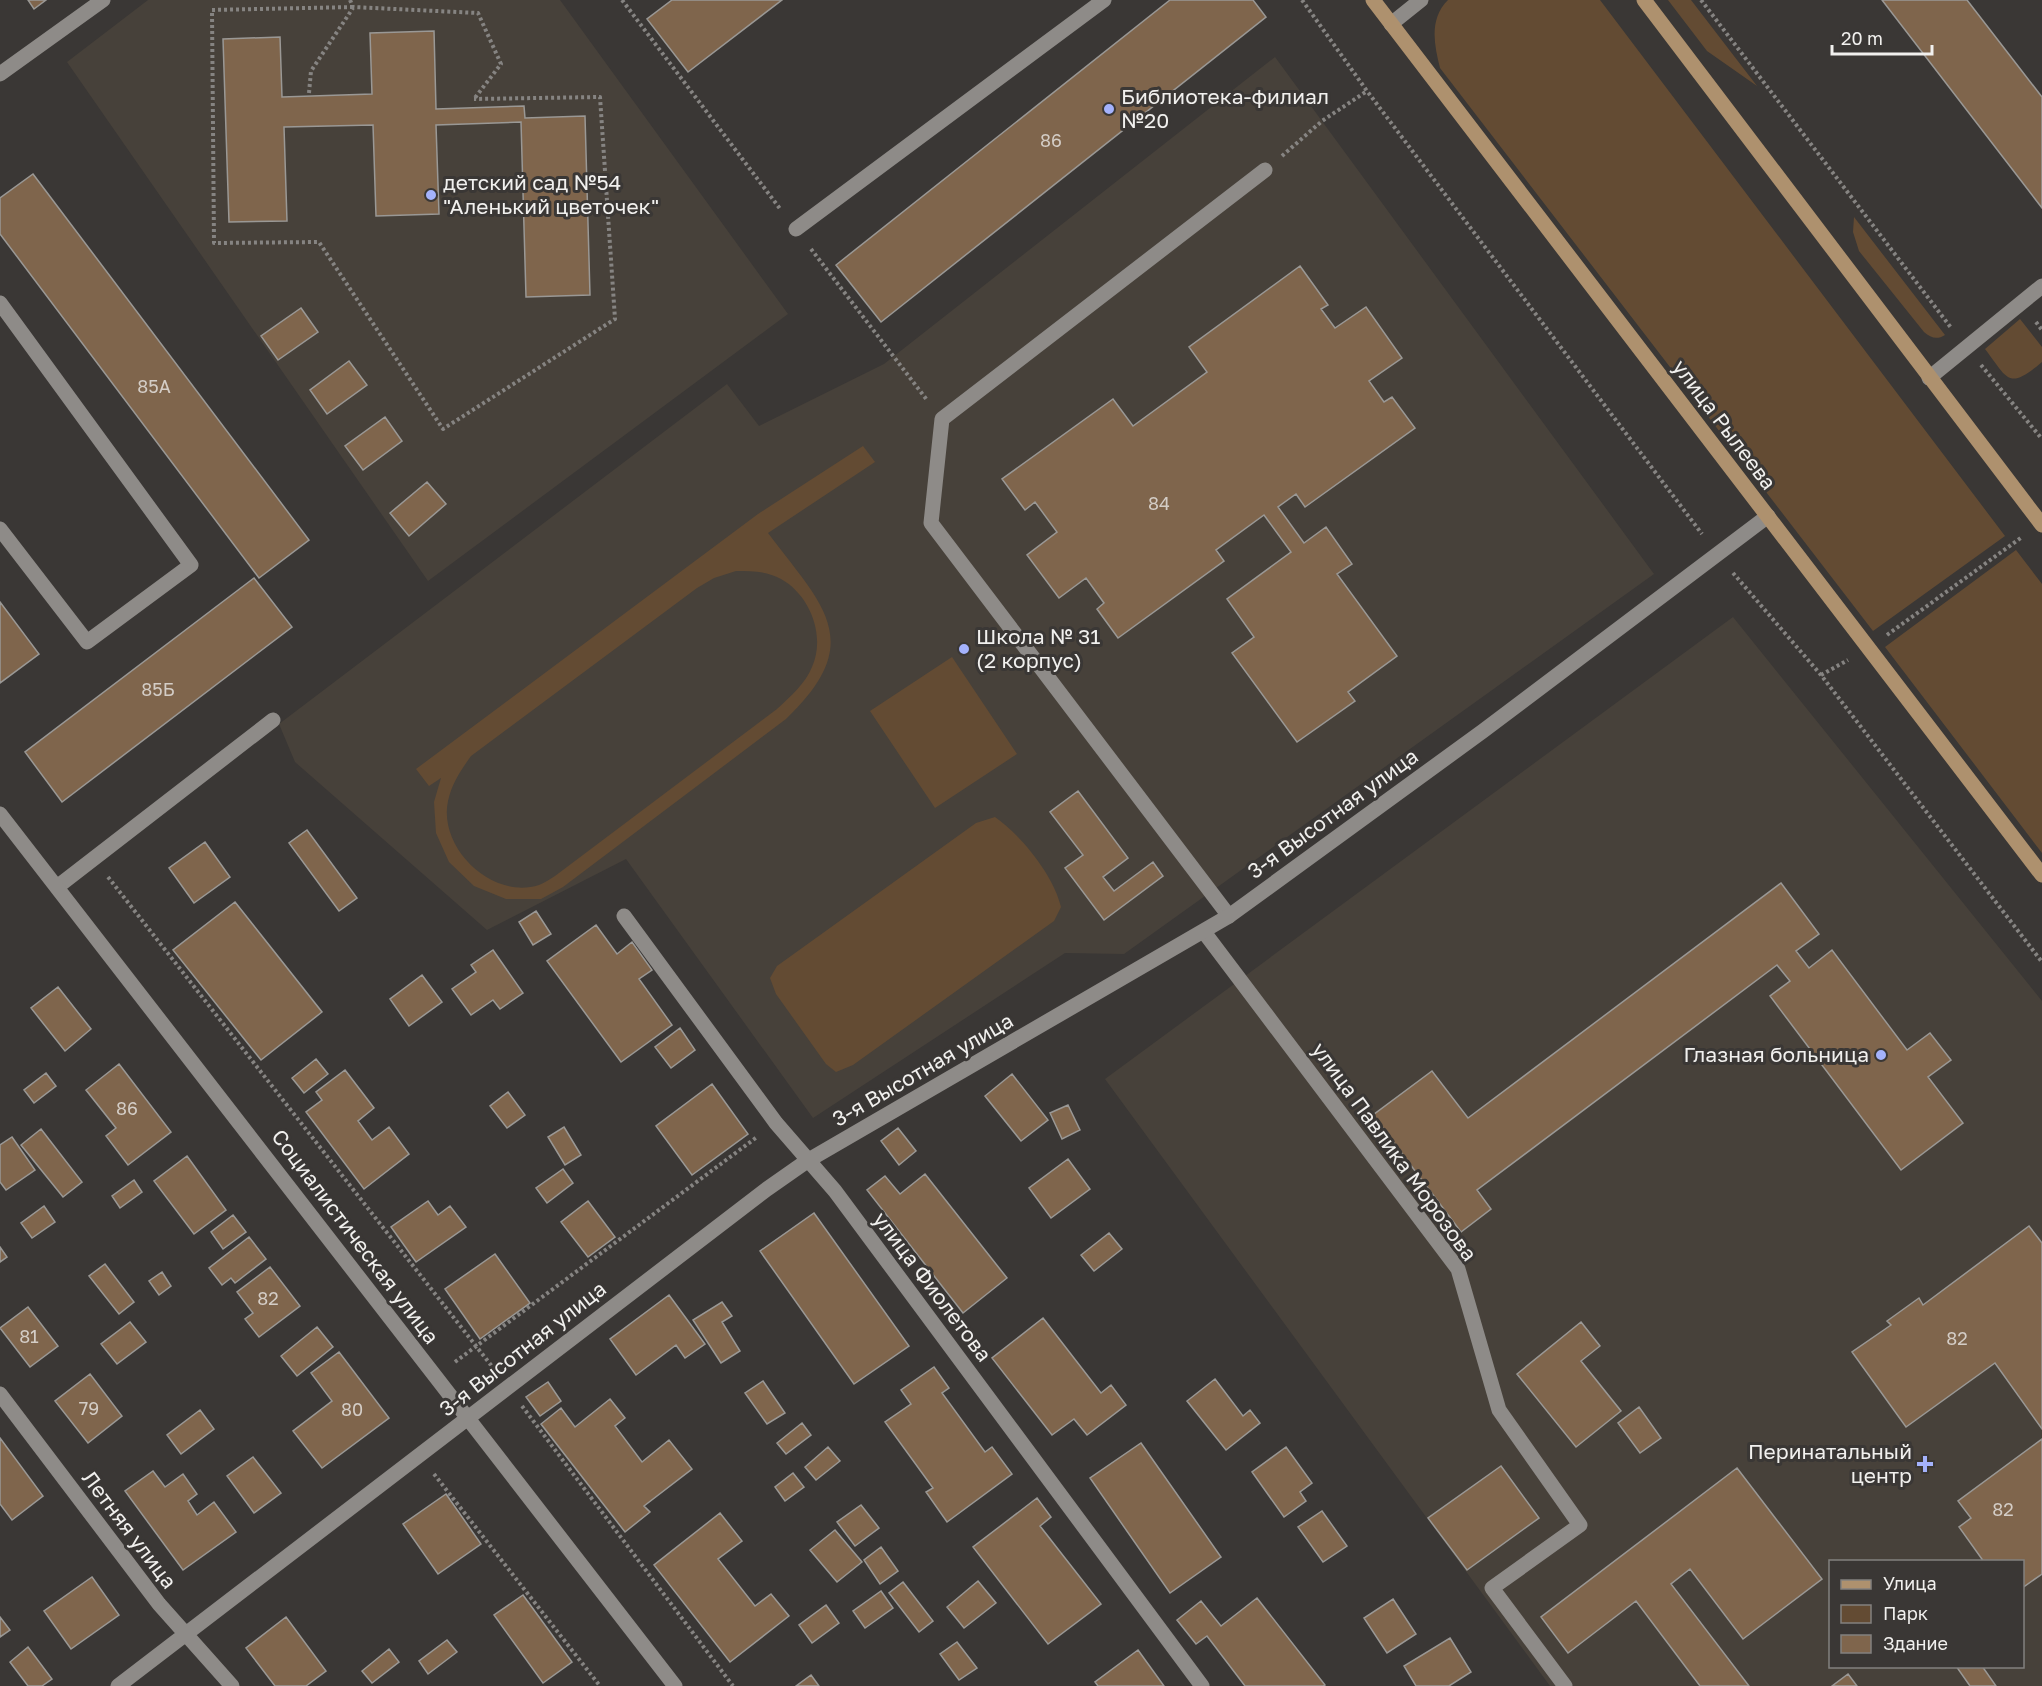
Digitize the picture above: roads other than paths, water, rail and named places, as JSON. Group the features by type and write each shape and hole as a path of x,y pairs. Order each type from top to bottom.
{"main road":[{"name":"улица Рылеева","path":"1372,0 2042,875"},
{"path":"1644,0 2041,524"}],"street":[{"path":"0,74 103,0"},
{"path":"796,229 1104,0"},
{"path":"1391,24 1422,0"},
{"path":"1229,916 931,523 942,419 1265,170"},
{"path":"1929,378 2042,285"},
{"path":"0,303 191,565 87,642 0,529"},
{"name":"3-я Высотная улица","path":"118,1686 469,1416 807,1161 1229,916 1483,731 1768,516"},
{"path":"57,887 273,720"},
{"name":"Социалистическая улица","path":"0,814 434,1375 469,1416 675,1686"},
{"name":"улица Фиолетова","path":"624,916 776,1124 835,1191 1202,1686"},
{"name":"улица Павлика Морозова","path":"1204,932 1458,1269 1499,1410 1580,1525 1492,1588 1565,1686"},
{"name":"Летняя улица","path":"0,1394 159,1604 232,1686"}],"place":[{"name":"Библиотека-филиал №20","path":"1109,109"},
{"name":"детский сад №54 \"Аленький цветочек\"","path":"431,195"},
{"name":"Школа № 31 (2 корпус)","path":"964,649"},
{"name":"Глазная больница","path":"1881,1055"},
{"name":"Перинатальный центр","path":"1925,1464"}]}
